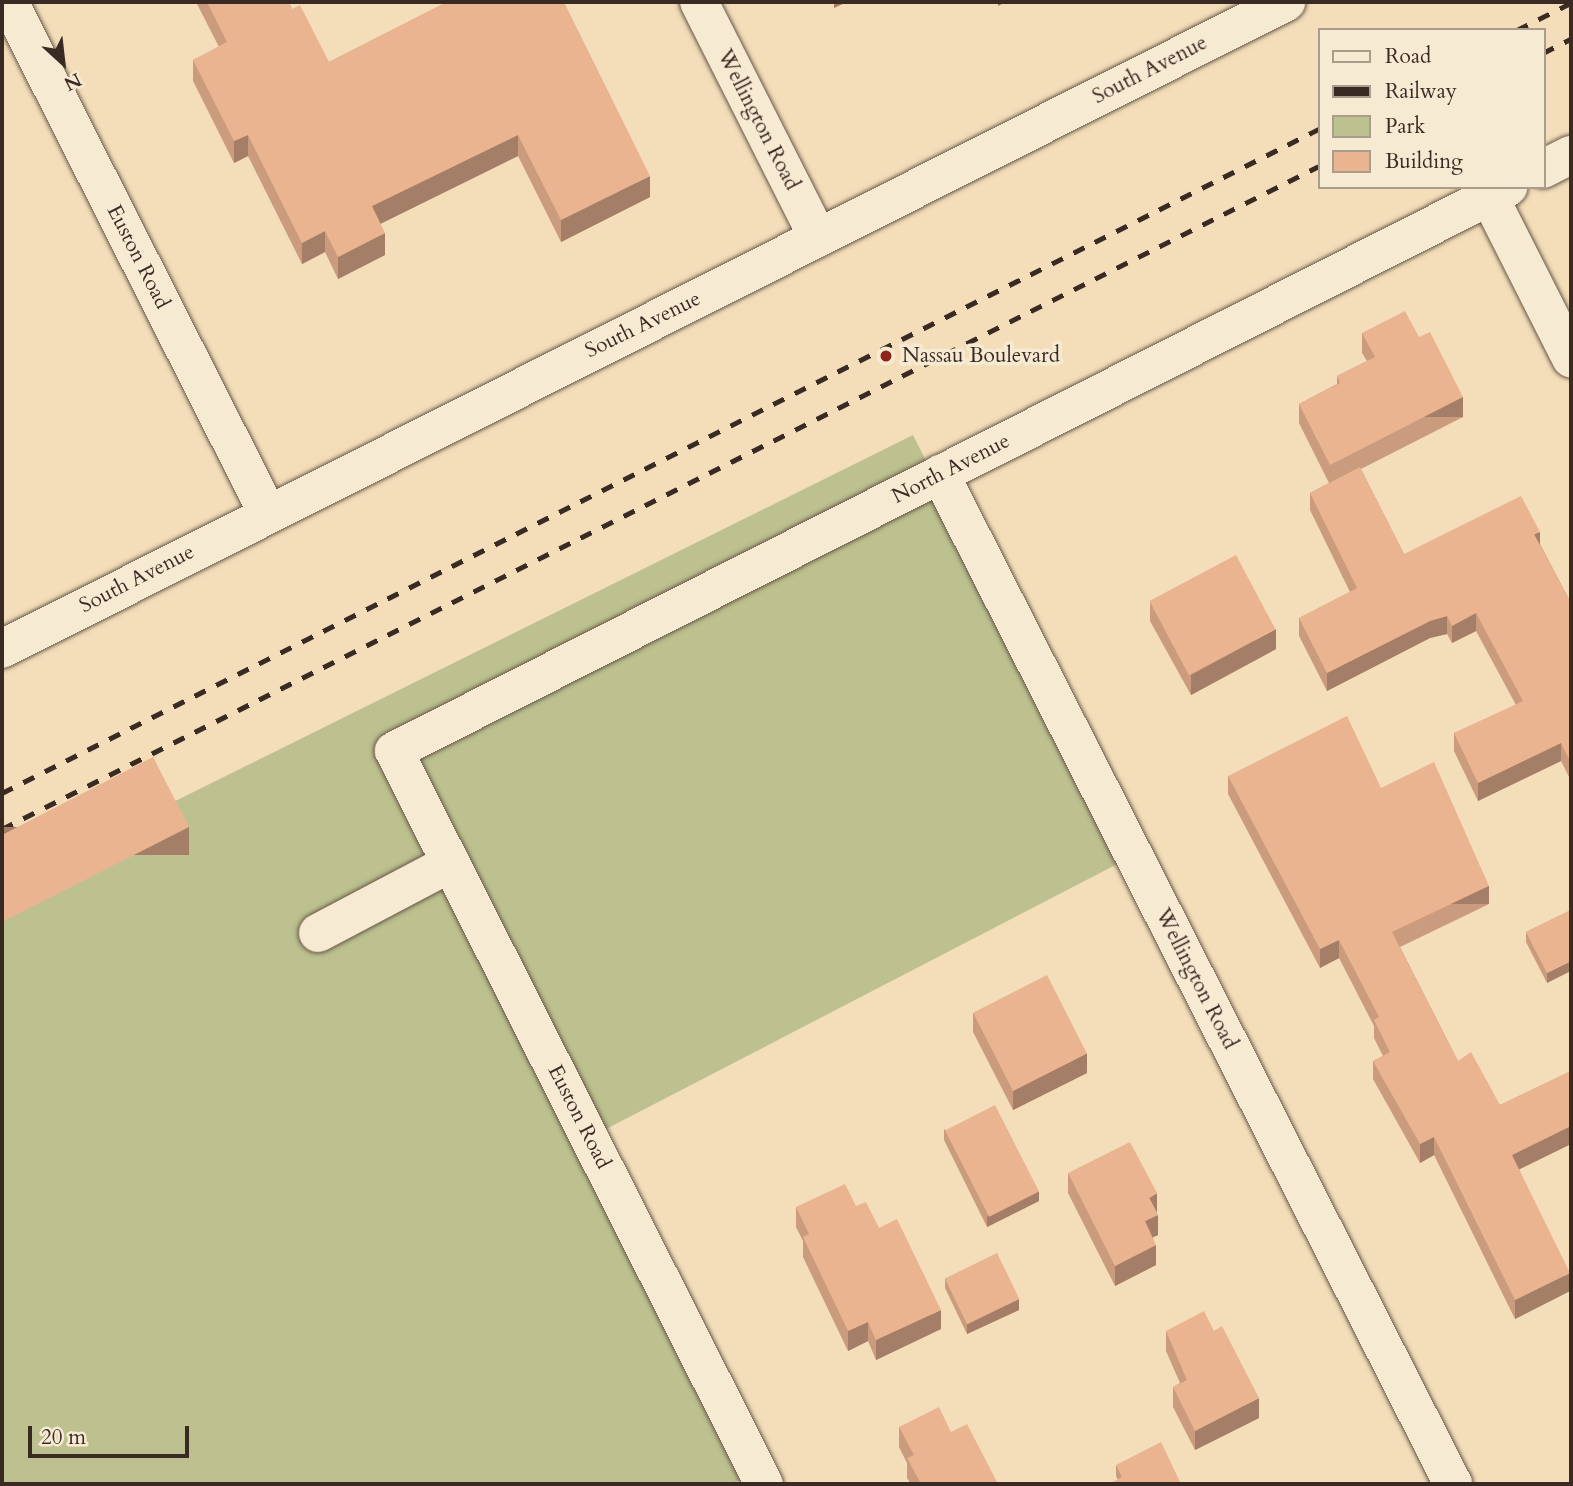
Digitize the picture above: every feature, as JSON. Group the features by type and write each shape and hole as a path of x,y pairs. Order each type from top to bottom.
{"street":[{"name":"Euston Road","path":"9,2 267,512"},
{"name":"Wellington Road","path":"699,2 818,237"},
{"name":"South Avenue","path":"2,649 267,512 1286,2"},
{"path":"1545,168 1571,155"},
{"path":"1499,192 1571,358"},
{"name":"North Avenue","path":"394,751 1499,192"},
{"name":"Wellington Road","path":"940,474 1453,1484"},
{"name":"Euston Road","path":"394,751 764,1484"},
{"path":"318,933 451,863"}],"green space":[{"path":"913,435 1127,859 581,1142 750,1475 732,1484 2,1484 2,887"}],"building":[{"path":"207,2 289,2 292,9 300,5 329,62 447,2 564,2 650,176 561,220 518,135 372,206 385,233 338,257 325,231 302,243 248,135 234,141 193,60 227,42"},
{"path":"1405,311 1419,337 1430,332 1463,397 1330,465 1299,404 1340,383 1337,376 1375,357 1362,333"},
{"path":"1360,467 1404,554 1521,496 1540,532 1534,534 1571,603 1571,763 1561,743 1478,783 1454,733 1523,701 1476,613 1452,626 1447,616 1430,621 1327,673 1299,618 1357,588 1310,493"},
{"path":"1236,555 1275,629 1189,675 1149,601"},
{"path":"1347,716 1381,788 1434,762 1489,886 1392,932 1458,1061 1471,1052 1500,1105 1571,1071 1571,1126 1512,1155 1570,1273 1515,1300 1434,1137 1420,1144 1373,1061 1390,1052 1374,1020 1379,1017 1339,940 1320,949 1228,776"},
{"path":"153,757 189,827 2,922 2,835"},
{"path":"1571,910 1571,961 1547,973 1526,932"},
{"path":"1047,975 1087,1053 1013,1091 973,1013"},
{"path":"995,1105 1039,1191 989,1217 945,1130"},
{"path":"1130,1142 1157,1193 1149,1198 1158,1215 1145,1221 1156,1245 1115,1266 1068,1173"},
{"path":"845,1184 856,1206 866,1202 879,1228 897,1219 941,1310 876,1340 868,1322 848,1331 803,1237 809,1234 796,1207"},
{"path":"997,1253 1019,1299 967,1324 945,1278"},
{"path":"1204,1311 1214,1331 1222,1326 1259,1398 1195,1431 1173,1387 1187,1380 1166,1331"},
{"path":"939,1407 951,1432 967,1424 998,1484 921,1484 907,1458 914,1455 899,1427"},
{"path":"1161,1442 1181,1484 1109,1484 1122,1477 1116,1465"}],"railway":[{"path":"1521,28 1571,3"},
{"path":"1545,52 1571,39"},
{"path":"2,793 1318,130"},
{"path":"2,829 1318,167"}],"place":[{"name":"Nassau Boulevard","path":"886,356"}]}
